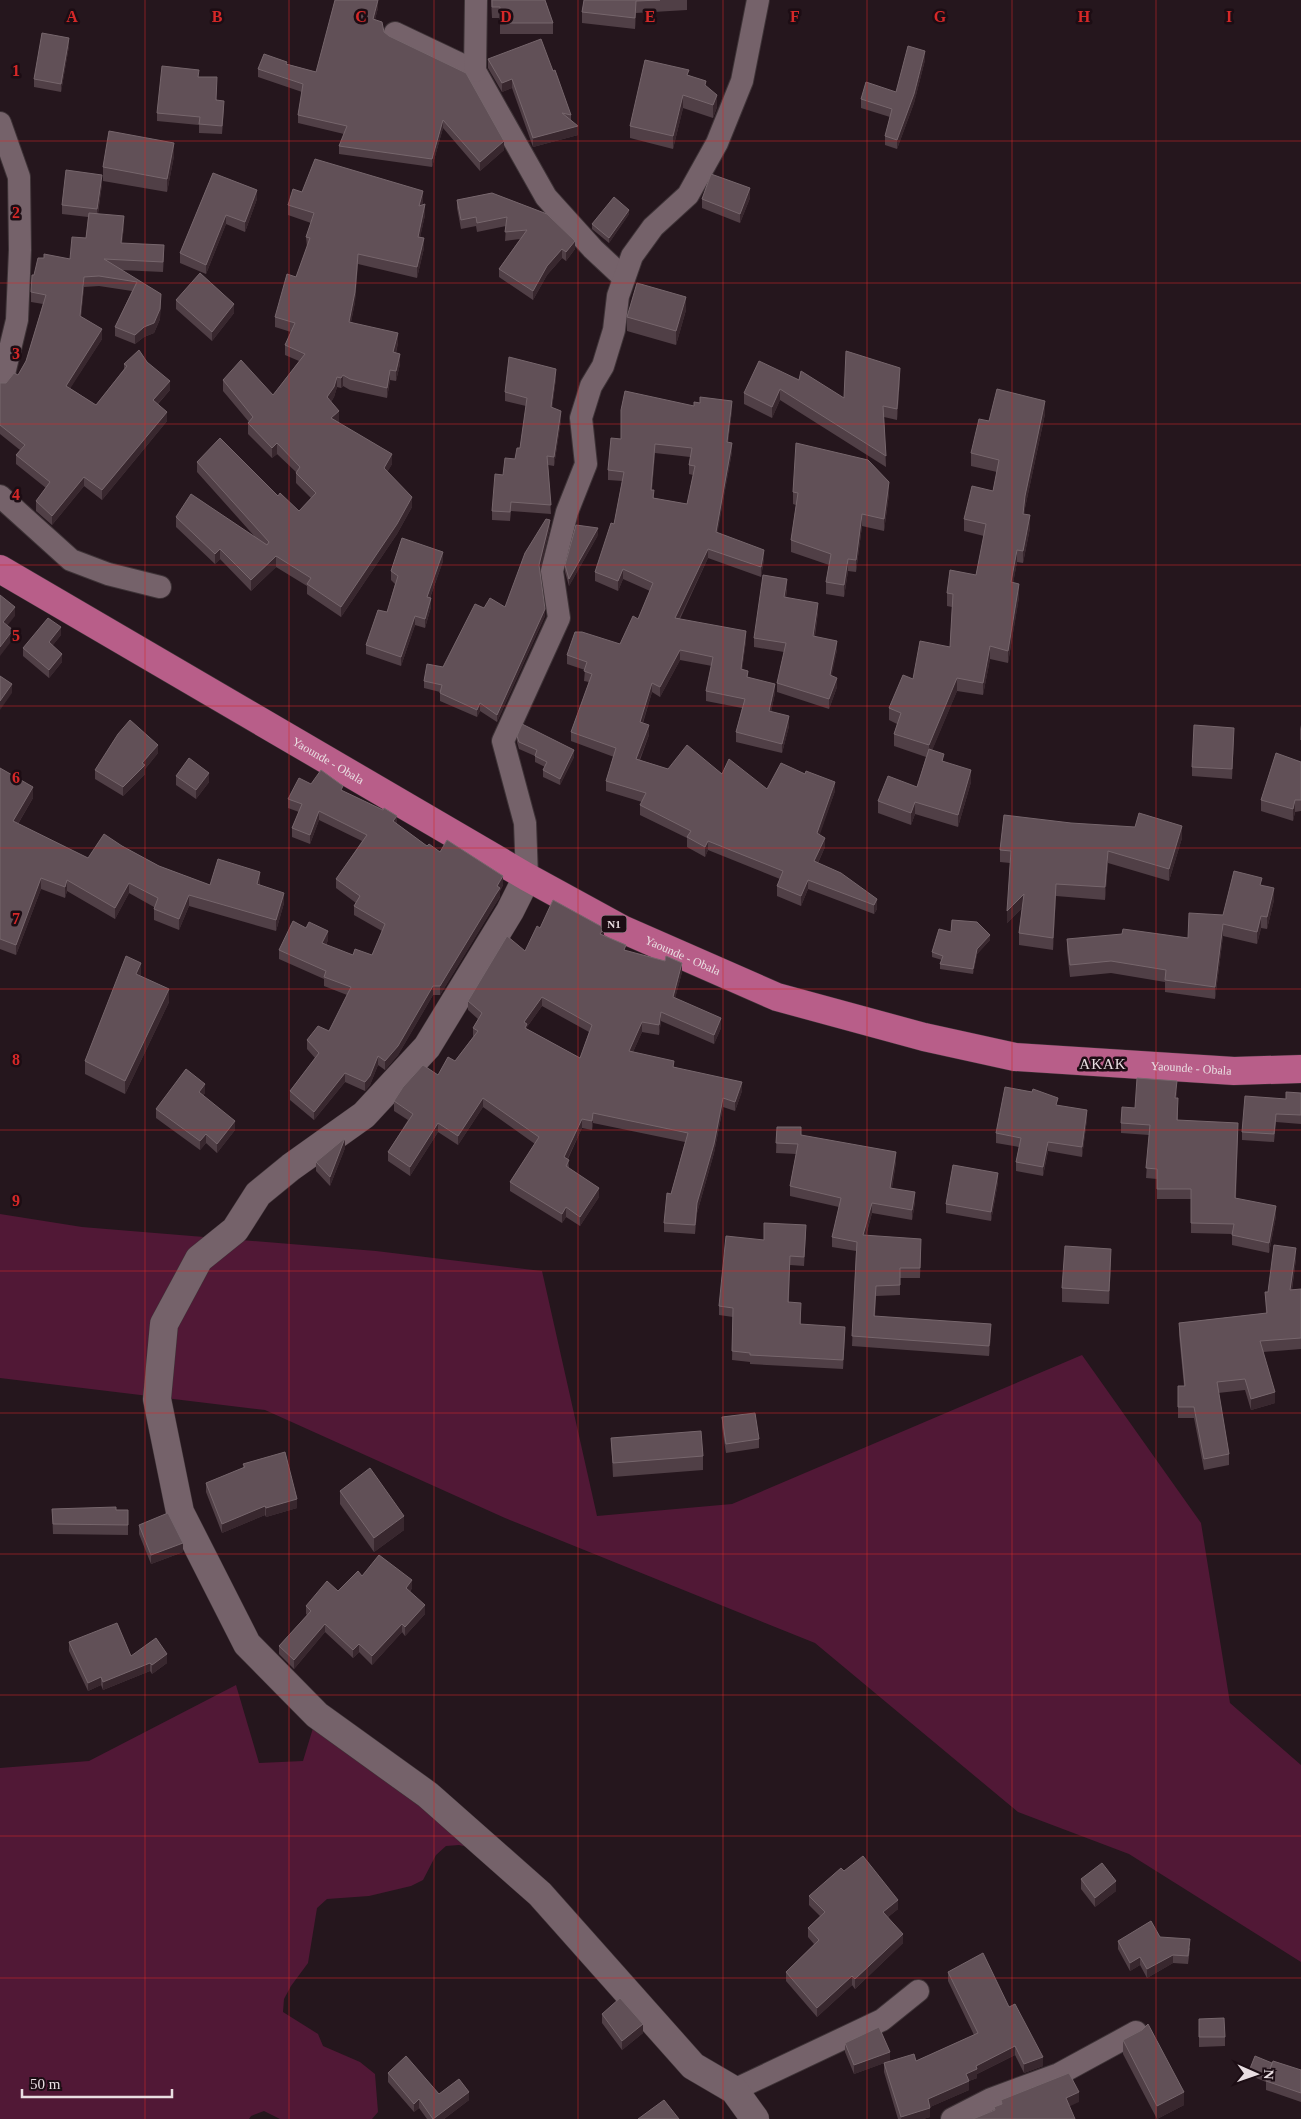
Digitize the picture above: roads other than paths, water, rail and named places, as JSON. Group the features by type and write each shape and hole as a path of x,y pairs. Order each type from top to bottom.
{"highway":[{"name":"Yaounde - Obala","path":"0,569 527,877 622,929 777,997 924,1037 1015,1057 1234,1071 1301,1069"}],"street":[{"path":"476,0 475,71 546,197 593,249 624,278"},
{"path":"755,2119 734,2090 693,2066 540,1894 428,1795 317,1715 247,1644 180,1512 157,1399 164,1324 200,1259 235,1230 258,1194 291,1167 364,1115 427,1047 510,911 527,877 525,823 503,741 559,618 552,571 567,512 586,464 581,418 591,386 603,366 614,330 618,296 632,256 653,227 688,195 717,143 742,81 758,0"},
{"path":"395,33 475,71"},
{"path":"0,123 19,177 20,250 17,320 4,374 0,381"},
{"path":"0,496 71,560 108,574 160,587"},
{"path":"734,2090 882,2020 918,1991"},
{"path":"952,2119 991,2099 1059,2074 1136,2032"}],"district":[{"name":"AKAK","path":"1103,1064"}]}
